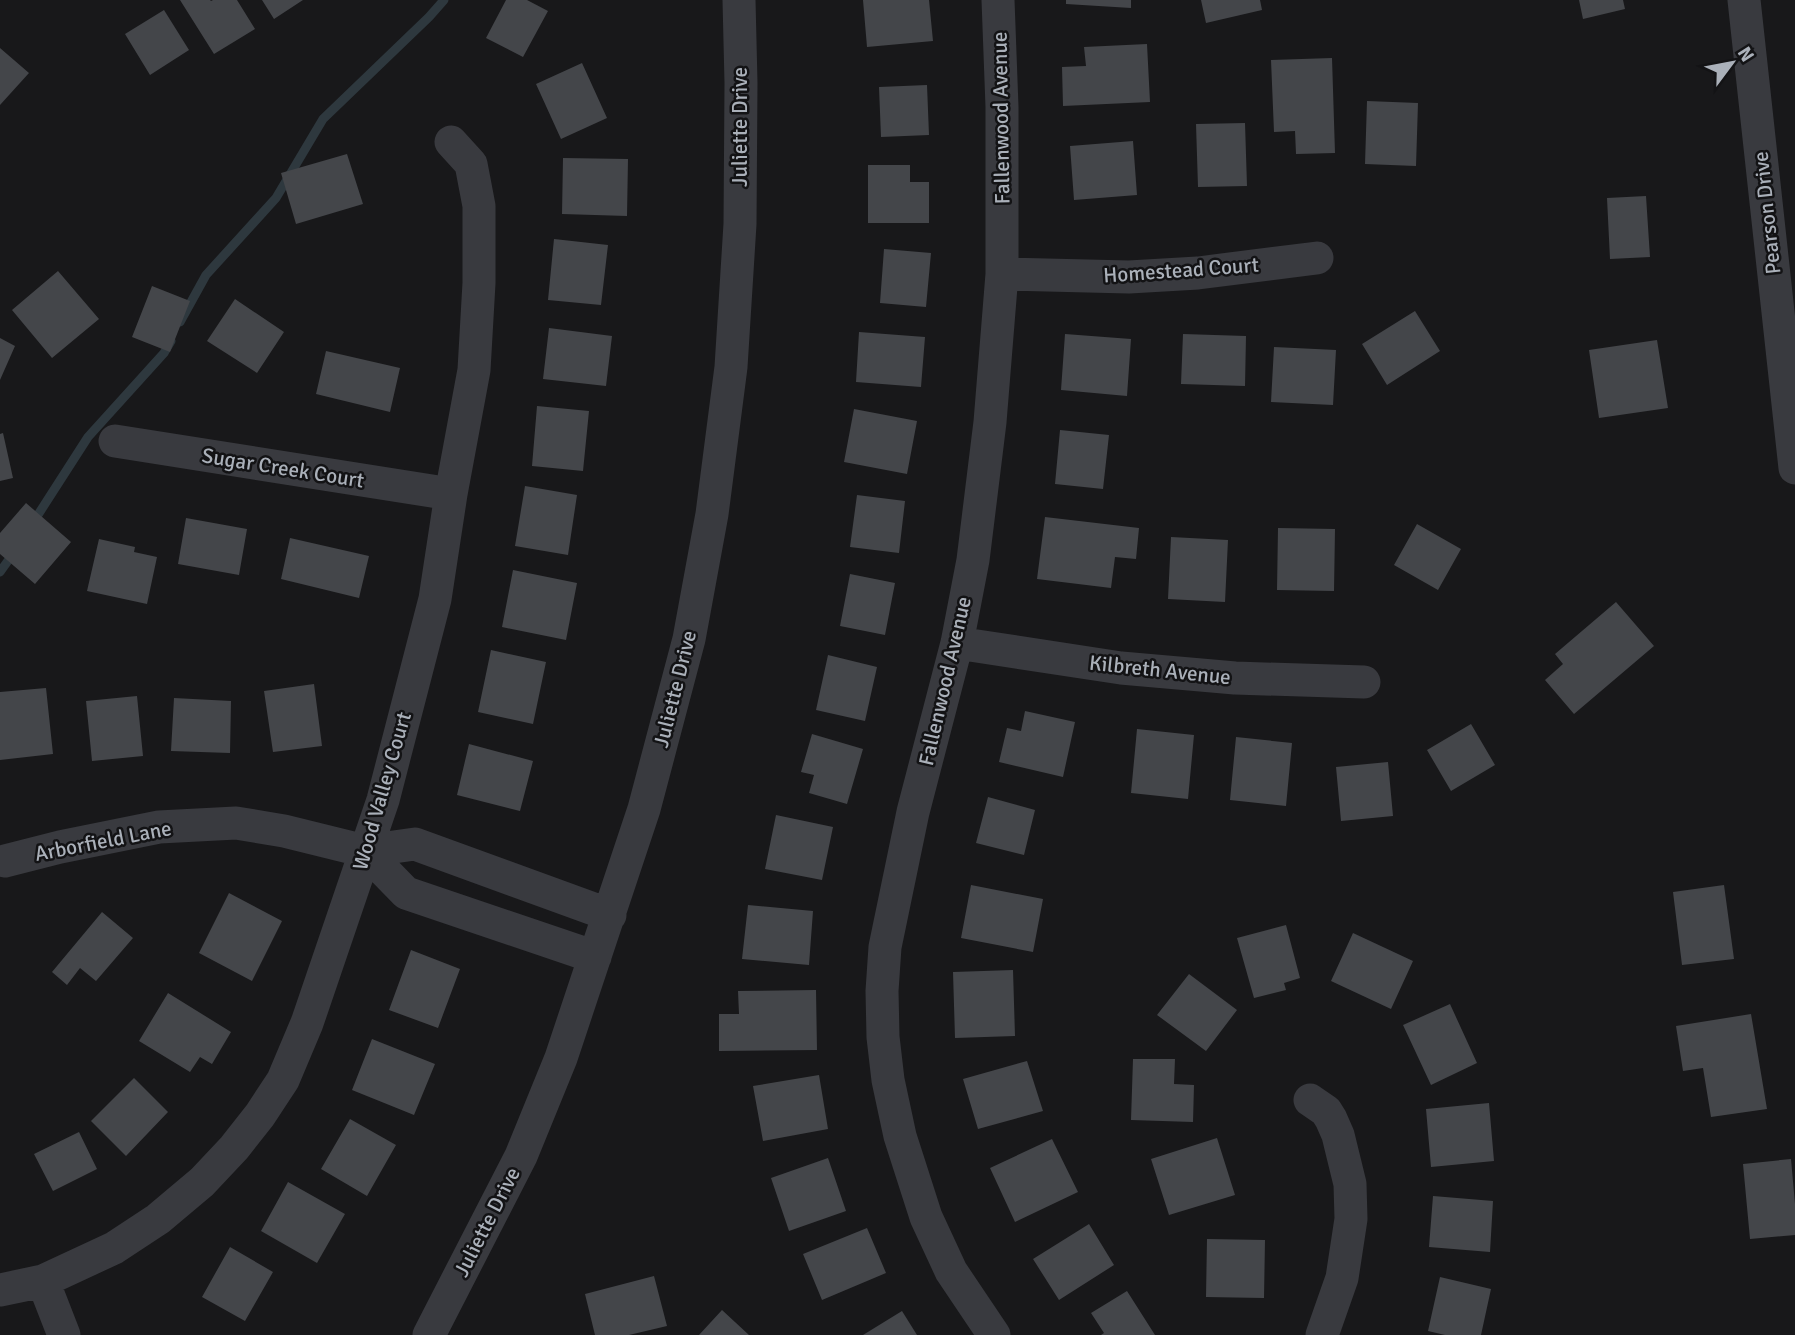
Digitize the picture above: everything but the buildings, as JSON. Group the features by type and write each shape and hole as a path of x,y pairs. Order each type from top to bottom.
{"street":[{"name":"Juliette Drive","path":"429,1335 521,1156 561,1058 644,809 689,639 712,514 731,367 740,224 739,0"},
{"name":"Fallenwood Avenue","path":"994,1335 951,1270 926,1217 900,1136 888,1080 881,991 885,947 914,812 957,642 973,560 990,422 1002,274 1002,107 998,0"},
{"name":"Pearson Drive","path":"1744,0 1795,468"},
{"name":"Wood Valley Court","path":"0,1290 43,1281 114,1248 158,1219 202,1182 260,1115 283,1080 307,1023 383,800 435,598 474,370 480,206 471,164 451,142"},
{"name":"Homestead Court","path":"1002,274 1129,278 1198,273 1317,258"},
{"name":"Sugar Creek Court","path":"115,441 451,494"},
{"name":"Kilbreth Avenue","path":"957,642 1121,668 1236,678 1364,682"},
{"name":"Arborfield Lane","path":"5,861 60,846 159,827 236,823 284,831 365,851 415,844 610,915"},
{"path":"365,851 406,892 595,957"},
{"path":"1310,1100 1326,1111 1331,1119 1338,1135 1350,1184 1351,1219 1342,1278 1322,1335"},
{"path":"43,1281 64,1335"}],"waterway":[{"path":"180,322 206,275 276,198 323,119 444,0"},
{"path":"34,521 88,437 164,353 171,341"},
{"path":"0,572 15,551"}]}
